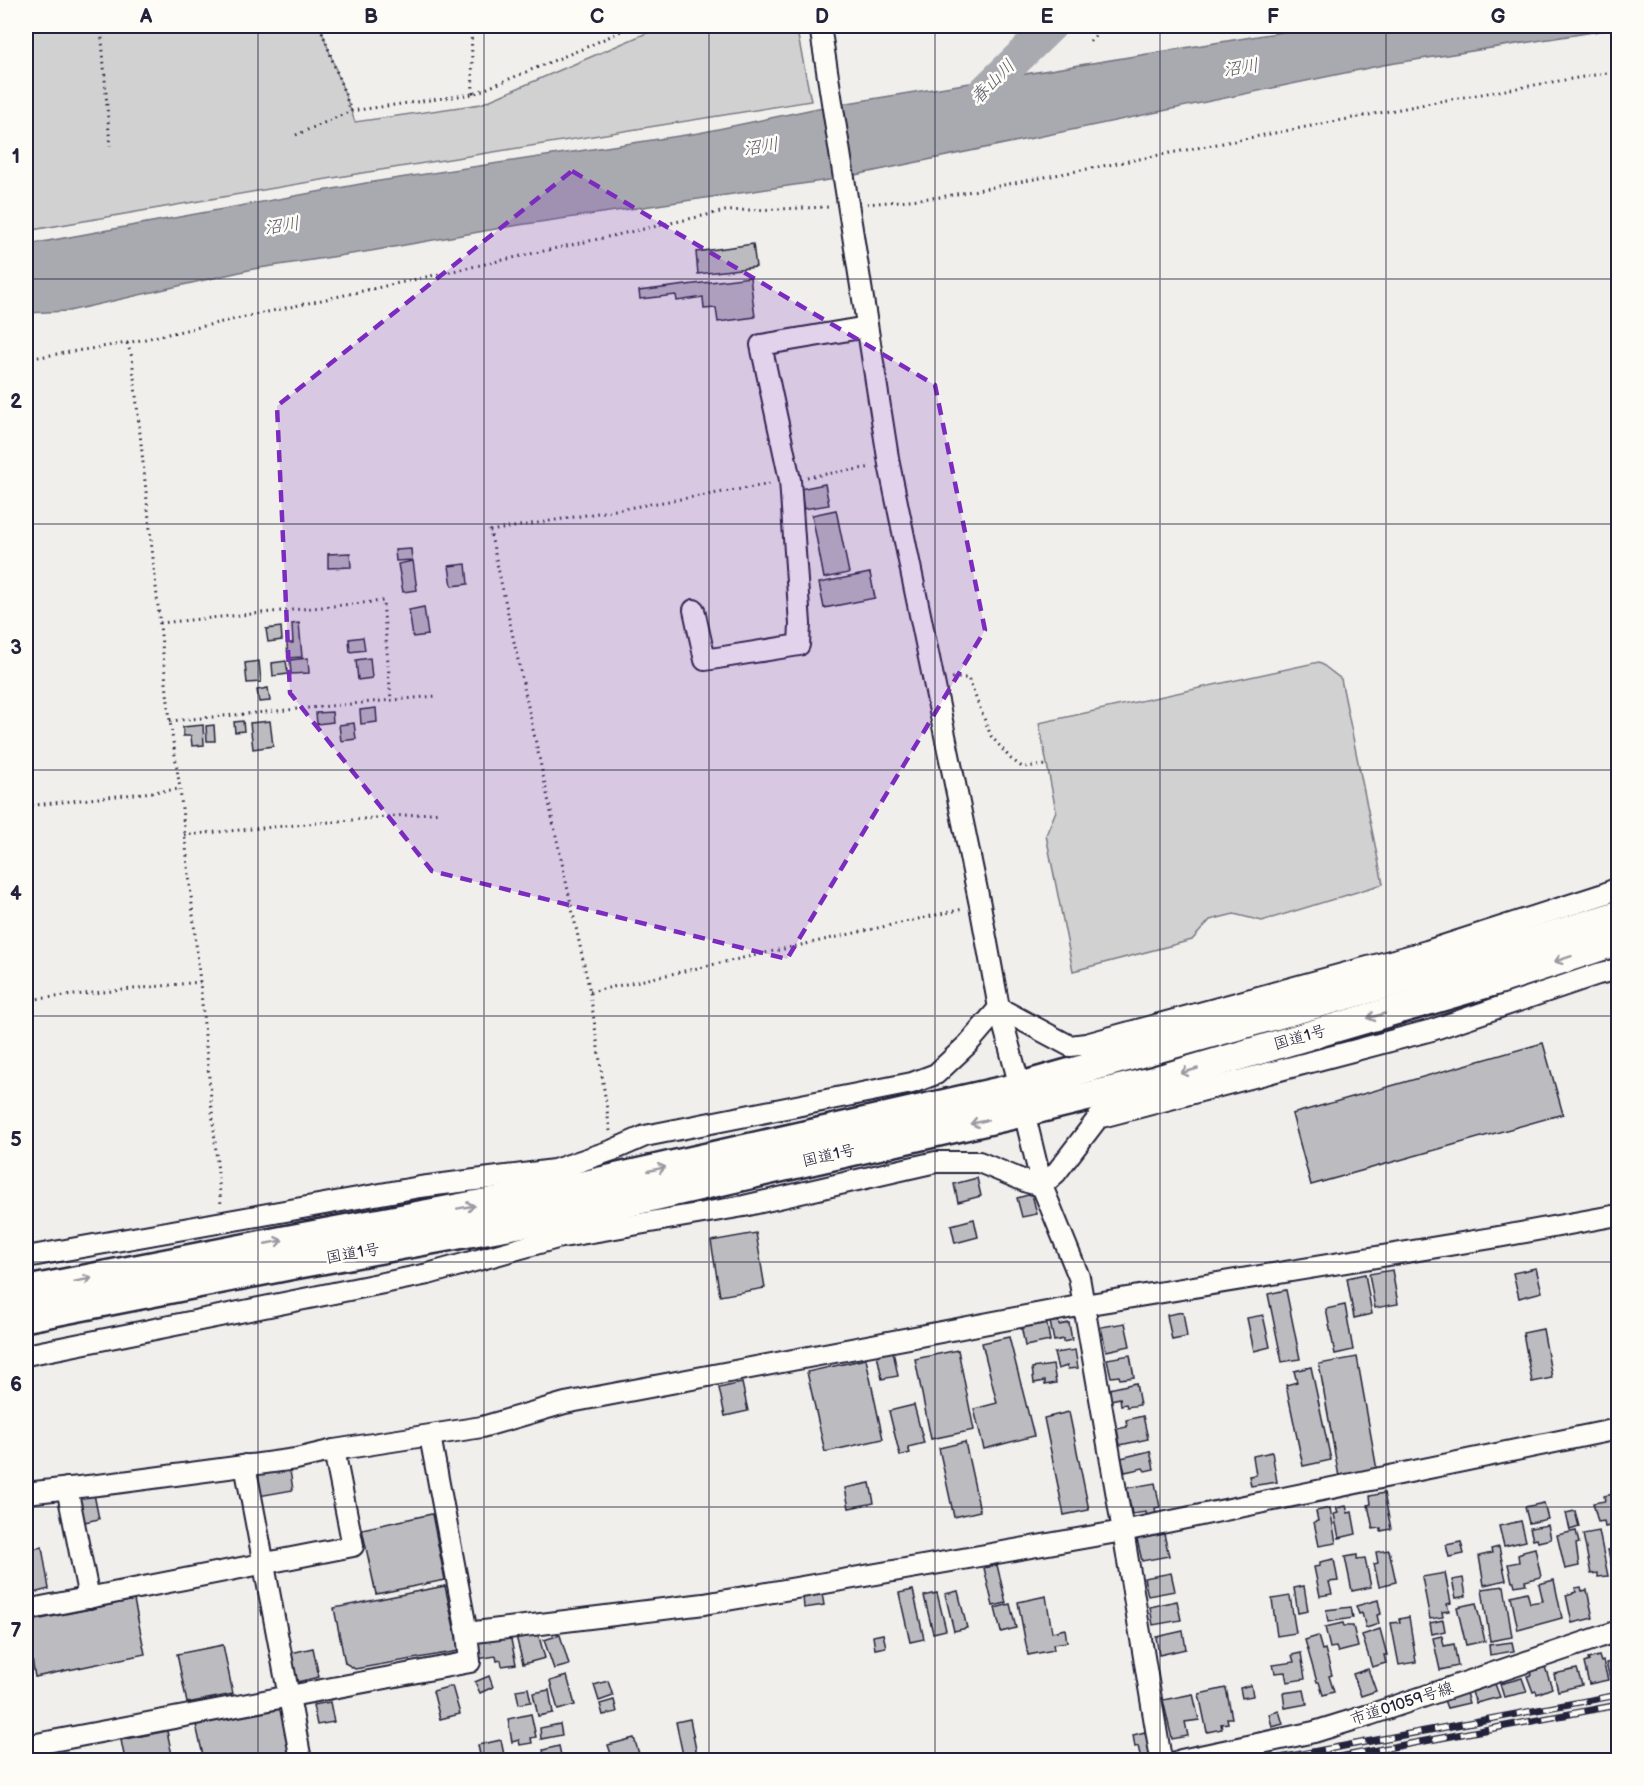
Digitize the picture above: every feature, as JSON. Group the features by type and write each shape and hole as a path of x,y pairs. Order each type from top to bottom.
{"highway":[{"name":"国道1号","path":"26,1317 291,1265 593,1210 1022,1100 1618,915"},
{"name":"国道1号","path":"26,1291 1022,1100 1156,1080 1505,978 1618,941"}],"street":[{"path":"820,26 889,464 999,1008 1042,1186 1079,1277 1162,1761"},
{"path":"694,610 705,660 799,645 800,624 790,480 761,345 867,327"},
{"path":"999,1008 1070,1046 1086,1044 1427,951 1618,888"},
{"path":"1042,1186 1056,1173 1098,1118 1432,1030 1618,969"},
{"path":"26,1257 420,1187 554,1170 613,1150 645,1136 912,1083 936,1074 968,1044 999,1008"},
{"path":"26,1354 428,1274 557,1238 744,1206 936,1161 979,1162 1042,1186"},
{"path":"26,1493 296,1459 334,1450 482,1427 566,1403 1084,1305 1618,1215"},
{"path":"467,1633 704,1604 1123,1531 1618,1429"},
{"path":"26,1746 470,1662 467,1633 430,1436"},
{"path":"26,1610 352,1546 334,1450"},
{"path":"245,1465 301,1761"},
{"path":"67,1488 89,1598"},
{"name":"市道01059号線","path":"1181,1761 1314,1732 1618,1631"}],"path":[{"path":"100,26 110,146"},
{"path":"320,26 351,111"},
{"path":"471,26 473,94"},
{"path":"296,135 351,111 473,94 632,26"},
{"path":"1090,41 1105,26"},
{"path":"26,359 127,343 724,211 850,206 941,197 1452,99 1618,71"},
{"path":"127,343 132,357 170,721 180,789 223,1221"},
{"path":"613,1150 590,992 490,531 889,464"},
{"path":"160,623 383,601 391,700"},
{"path":"934,678 968,678 991,736 1011,759 1023,767 1047,765"},
{"path":"170,721 436,696"},
{"path":"26,806 180,789"},
{"path":"184,835 441,812"},
{"path":"590,992 980,905"},
{"path":"26,1000 200,982"}],"highlighted area":[{"path":"572,171 935,385 985,630 787,959 432,871 290,693 277,406"}],"shaded area":[{"path":"26,26 320,26 355,122 481,104 663,26 796,26 811,101 362,173 26,231"},
{"path":"1319,662 1341,679 1383,884 1262,921 1234,914 1210,920 1192,940 1073,971 1046,835 1056,811 1039,723"}],"water":[{"name":"沼川","path":"1319,26 1618,26 1618,28 1383,65 836,179 519,225 253,269 69,311 26,313 26,245 366,183 699,133 823,107"}],"building":[{"path":"753,244 756,267 698,274 696,252"},
{"path":"750,277 755,317 718,322 716,308 704,309 703,297 677,301 676,295 640,299 639,291"},
{"path":"825,484 829,505 804,509 800,489"},
{"path":"836,510 849,573 824,578 812,515"},
{"path":"411,549 412,560 396,561 395,550"},
{"path":"350,553 351,567 328,568 328,554"},
{"path":"413,561 417,590 403,592 398,564"},
{"path":"466,564 468,584 452,586 449,566"},
{"path":"870,573 875,598 824,608 819,583"},
{"path":"424,607 428,635 413,637 409,610"},
{"path":"299,623 302,657 288,658 287,643 293,643 292,624"},
{"path":"281,627 282,640 268,642 266,629"},
{"path":"363,637 365,650 350,652 349,639"},
{"path":"308,658 309,673 291,674 290,660"},
{"path":"370,658 372,678 358,680 356,660"},
{"path":"259,661 261,682 247,683 245,663"},
{"path":"286,661 288,674 273,676 272,663"},
{"path":"268,688 270,701 259,702 257,690"},
{"path":"376,708 377,722 361,724 360,710"},
{"path":"332,712 333,722 317,724 316,713"},
{"path":"243,721 244,731 235,732 234,722"},
{"path":"270,721 273,746 253,749 250,723"},
{"path":"354,723 356,739 341,741 339,725"},
{"path":"203,725 204,745 192,746 191,736 183,736 183,727"},
{"path":"214,725 215,741 207,741 206,726"},
{"path":"1543,1043 1563,1114 1311,1185 1292,1114"},
{"path":"977,1178 981,1196 958,1202 954,1184"},
{"path":"1032,1194 1037,1214 1022,1217 1017,1198"},
{"path":"974,1219 978,1237 955,1243 951,1225"},
{"path":"756,1233 765,1288 720,1296 711,1241"},
{"path":"1536,1268 1542,1292 1519,1298 1513,1273"},
{"path":"1392,1270 1398,1304 1375,1308 1369,1274"},
{"path":"1365,1274 1372,1314 1354,1318 1347,1278"},
{"path":"1286,1290 1300,1359 1282,1362 1268,1294"},
{"path":"1345,1305 1353,1350 1335,1354 1326,1309"},
{"path":"1183,1312 1187,1337 1172,1340 1167,1315"},
{"path":"1263,1315 1270,1347 1254,1351 1247,1318"},
{"path":"1046,1320 1050,1341 1025,1346 1021,1325"},
{"path":"1058,1320 1059,1325 1069,1323 1072,1340 1054,1341 1050,1322"},
{"path":"1125,1323 1130,1346 1106,1351 1101,1327"},
{"path":"1543,1329 1552,1378 1532,1382 1523,1333"},
{"path":"1009,1337 1034,1436 984,1449 974,1409 997,1403 982,1343"},
{"path":"958,1350 974,1430 931,1439 915,1359"},
{"path":"1075,1350 1078,1368 1068,1369 1067,1366 1058,1369 1054,1353"},
{"path":"893,1351 898,1376 882,1379 877,1354"},
{"path":"1130,1355 1134,1377 1120,1379 1119,1376 1111,1377 1107,1359"},
{"path":"1357,1357 1377,1470 1339,1477 1319,1364"},
{"path":"866,1359 883,1439 825,1452 807,1372"},
{"path":"1053,1365 1056,1383 1045,1385 1045,1381 1034,1383 1032,1368"},
{"path":"1311,1367 1331,1460 1303,1466 1286,1385 1297,1382 1294,1371"},
{"path":"742,1383 748,1411 725,1416 719,1388"},
{"path":"1136,1383 1140,1405 1127,1407 1126,1404 1121,1405 1120,1398 1111,1400 1109,1389"},
{"path":"914,1405 924,1443 908,1447 910,1453 900,1456 889,1411"},
{"path":"1069,1412 1089,1510 1064,1515 1044,1418"},
{"path":"1143,1416 1148,1439 1120,1445 1117,1429 1127,1427 1126,1420"},
{"path":"965,1442 980,1511 954,1517 939,1448"},
{"path":"1150,1451 1154,1469 1145,1471 1143,1468 1125,1472 1121,1458"},
{"path":"1272,1452 1277,1482 1251,1486 1249,1476 1256,1475 1253,1456"},
{"path":"289,1464 293,1490 259,1496 256,1475 265,1473 264,1468"},
{"path":"870,1483 874,1503 849,1508 845,1488"},
{"path":"1155,1483 1160,1507 1155,1508 1156,1514 1147,1516 1146,1512 1132,1514 1127,1488"},
{"path":"1384,1493 1391,1529 1381,1531 1381,1528 1373,1529 1368,1505 1371,1504 1370,1496"},
{"path":"94,1494 99,1519 84,1522 79,1497"},
{"path":"1612,1494 1613,1500 1618,1498 1618,1524 1605,1527 1604,1521 1598,1522 1593,1503 1605,1501 1604,1496"},
{"path":"1544,1503 1548,1519 1529,1523 1525,1507"},
{"path":"1346,1506 1348,1513 1352,1512 1356,1534 1339,1538 1334,1514 1338,1513 1336,1508"},
{"path":"1330,1508 1336,1543 1319,1546 1314,1522 1318,1521 1316,1511"},
{"path":"1575,1511 1579,1527 1570,1530 1566,1513"},
{"path":"432,1514 445,1580 376,1594 362,1529"},
{"path":"1521,1521 1526,1541 1504,1546 1499,1526"},
{"path":"1548,1525 1551,1539 1538,1542 1537,1539 1533,1540 1530,1528"},
{"path":"1576,1531 1579,1543 1576,1544 1579,1566 1565,1569 1557,1535"},
{"path":"1599,1531 1608,1576 1598,1577 1598,1573 1591,1574 1583,1534"},
{"path":"1164,1534 1169,1556 1142,1561 1137,1539"},
{"path":"1461,1542 1464,1554 1449,1557 1446,1545"},
{"path":"42,1547 49,1589 26,1595 26,1550"},
{"path":"1499,1547 1506,1580 1484,1585 1479,1556 1492,1553 1491,1549"},
{"path":"1535,1548 1541,1577 1515,1586 1508,1564 1519,1562 1518,1555"},
{"path":"1616,1549 1618,1552 1617,1591 1608,1550"},
{"path":"1389,1550 1396,1582 1379,1586 1374,1564 1378,1563 1376,1552"},
{"path":"1357,1555 1357,1559 1365,1558 1371,1587 1352,1591 1345,1557"},
{"path":"1334,1559 1338,1581 1329,1582 1332,1594 1320,1596 1314,1567 1320,1566 1320,1562"},
{"path":"997,1565 1006,1603 993,1606 984,1568"},
{"path":"1171,1573 1175,1591 1148,1596 1144,1578"},
{"path":"1445,1573 1451,1603 1447,1604 1449,1611 1442,1612 1443,1617 1430,1619 1422,1577"},
{"path":"1463,1578 1466,1596 1456,1598 1452,1580"},
{"path":"1554,1580 1562,1618 1518,1630 1511,1596 1527,1592 1530,1603 1543,1601 1539,1584"},
{"path":"445,1586 459,1651 355,1669 345,1663 334,1608"},
{"path":"1304,1586 1308,1611 1298,1613 1294,1588"},
{"path":"1504,1586 1512,1637 1490,1641 1482,1589"},
{"path":"1581,1587 1582,1591 1587,1590 1593,1618 1572,1623 1566,1595 1576,1592 1575,1588"},
{"path":"913,1590 924,1639 910,1642 899,1593"},
{"path":"958,1591 967,1628 954,1631 945,1594"},
{"path":"822,1593 824,1605 804,1608 803,1596"},
{"path":"937,1593 946,1630 933,1633 924,1596"},
{"path":"1046,1596 1052,1632 1065,1629 1067,1642 1053,1644 1054,1650 1028,1655 1018,1602"},
{"path":"1290,1596 1296,1633 1277,1636 1272,1599"},
{"path":"134,1600 145,1654 35,1677 26,1622"},
{"path":"1378,1600 1381,1614 1377,1615 1379,1624 1366,1628 1362,1613 1359,1614 1356,1606"},
{"path":"1177,1601 1181,1620 1153,1625 1150,1607"},
{"path":"1476,1603 1485,1641 1466,1645 1457,1607"},
{"path":"1010,1604 1016,1628 1001,1632 995,1608"},
{"path":"1351,1607 1353,1618 1328,1622 1326,1610"},
{"path":"1409,1617 1416,1662 1399,1665 1391,1623 1400,1622 1399,1619"},
{"path":"1443,1620 1445,1631 1432,1634 1430,1623"},
{"path":"1343,1623 1344,1626 1353,1626 1358,1647 1338,1652 1336,1647 1330,1648 1325,1627"},
{"path":"1380,1629 1387,1655 1384,1655 1386,1663 1372,1667 1362,1635"},
{"path":"509,1630 516,1664 502,1666 501,1660 497,1661 496,1656 477,1659 473,1637"},
{"path":"537,1630 545,1658 523,1664 516,1636"},
{"path":"1183,1631 1186,1649 1159,1655 1156,1637"},
{"path":"883,1634 886,1647 875,1649 873,1636"},
{"path":"560,1635 569,1665 554,1669 544,1640"},
{"path":"1318,1636 1322,1650 1325,1649 1334,1692 1323,1695 1305,1640"},
{"path":"1442,1636 1444,1646 1454,1644 1458,1666 1440,1670 1433,1638"},
{"path":"1512,1642 1514,1651 1490,1655 1489,1645"},
{"path":"223,1645 233,1694 187,1703 177,1654"},
{"path":"313,1648 319,1677 297,1682 291,1653"},
{"path":"1301,1653 1305,1679 1287,1682 1285,1672 1275,1673 1273,1665 1294,1662 1292,1655"},
{"path":"1599,1656 1601,1662 1603,1661 1608,1680 1589,1684 1584,1663 1589,1661 1588,1659"},
{"path":"1618,1660 1618,1676 1610,1678 1606,1663"},
{"path":"1545,1667 1552,1688 1537,1694 1536,1691 1533,1692 1527,1676"},
{"path":"1368,1669 1376,1691 1361,1696 1353,1674"},
{"path":"1577,1669 1582,1685 1558,1691 1554,1674"},
{"path":"489,1676 493,1687 480,1693 475,1682"},
{"path":"567,1676 575,1705 558,1710 550,1681"},
{"path":"1522,1678 1527,1692 1504,1697 1500,1684"},
{"path":"608,1681 613,1696 599,1701 594,1685"},
{"path":"1495,1684 1500,1697 1476,1703 1472,1692"},
{"path":"1251,1685 1253,1696 1242,1698 1240,1688"},
{"path":"452,1686 460,1714 440,1719 433,1691"},
{"path":"528,1688 531,1702 519,1704 516,1690"},
{"path":"1226,1688 1232,1718 1227,1718 1228,1723 1221,1724 1222,1729 1207,1732 1199,1694"},
{"path":"549,1690 553,1713 538,1716 533,1693"},
{"path":"1304,1690 1307,1704 1285,1708 1283,1693"},
{"path":"1466,1693 1469,1703 1447,1708 1444,1700"},
{"path":"1193,1694 1199,1720 1185,1722 1188,1736 1172,1739 1163,1700"},
{"path":"614,1700 617,1712 603,1715 600,1704"},
{"path":"330,1702 334,1722 317,1725 313,1705"},
{"path":"280,1708 290,1757 271,1760 204,1760 196,1725"},
{"path":"1279,1711 1283,1724 1272,1727 1269,1714"},
{"path":"531,1714 536,1737 531,1738 532,1743 520,1745 519,1740 512,1742 508,1719"},
{"path":"690,1719 698,1760 684,1760 676,1722"},
{"path":"560,1724 562,1735 541,1739 540,1728"},
{"path":"167,1731 173,1760 125,1760 121,1740"},
{"path":"1145,1732 1151,1757 1141,1759 1138,1746 1135,1747 1133,1735"},
{"path":"634,1738 641,1760 613,1760 608,1745"},
{"path":"501,1740 505,1760 481,1760 478,1745"},
{"path":"559,1746 562,1760 545,1760 543,1750"},
{"path":"1477,1754 1479,1760 1455,1760 1454,1758"}],"waterway":[{"name":"春山川","path":"968,107 1051,26"}],"railway":[{"path":"1269,1760 1618,1695"},
{"path":"1323,1760 1618,1705"}]}
